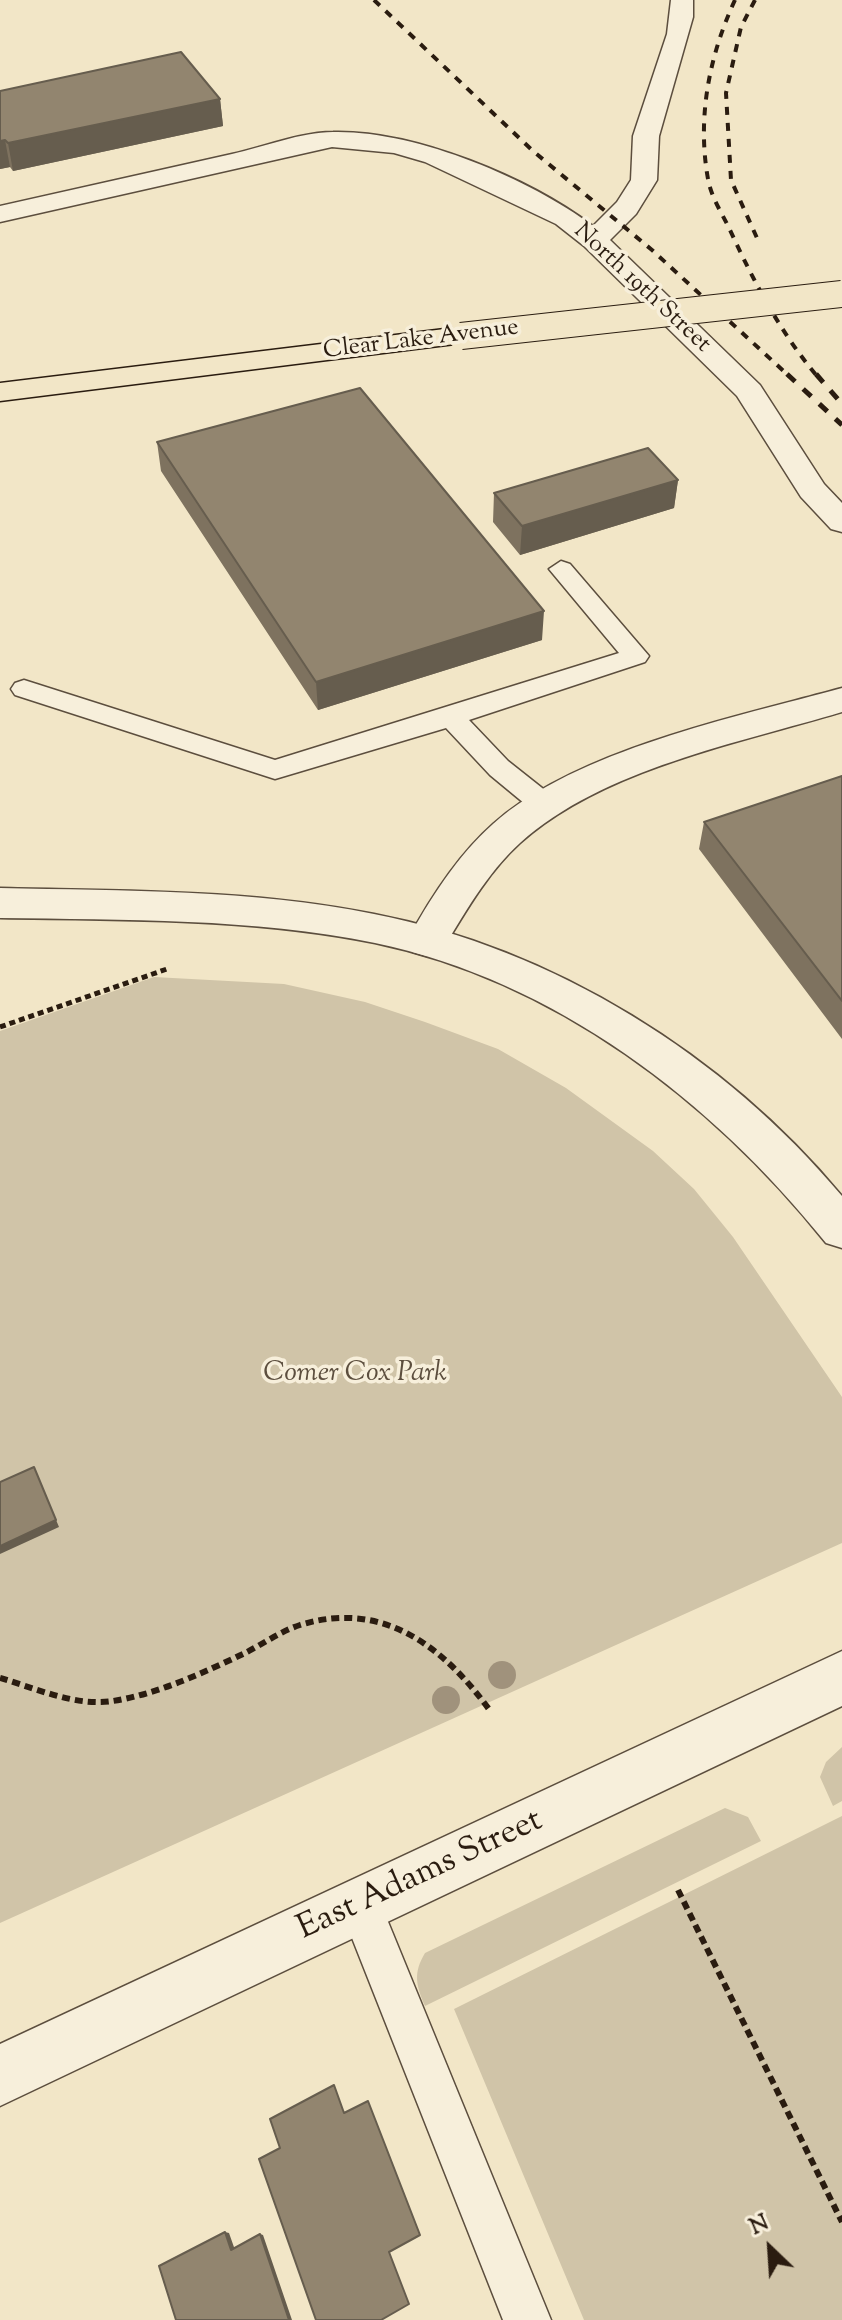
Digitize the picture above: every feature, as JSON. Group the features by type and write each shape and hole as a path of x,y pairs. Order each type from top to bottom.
{"main road":[{"name":"Clear Lake Avenue","path":"0,392 842,294"}],"street":[{"path":"594,240 616,222 644,181 645,139 656,92 683,16 682,0"},
{"name":"North 19th Street","path":"0,214 308,143 360,139 434,157 492,181 565,218 594,240 749,391 812,490 842,522"},
{"path":"427,941 475,868 509,831 546,806 589,782 643,762 842,700"},
{"path":"0,903 202,909 327,922 427,941 497,967 626,1030 727,1104 819,1199 842,1229"},
{"name":"East Adams Street","path":"0,2076 842,1678"}],"lane":[{"path":"24,689 275,770 451,717 636,656 561,569"},
{"path":"451,717 499,768 546,806"},
{"path":"360,1905 527,2320"}],"path":[{"path":"0,1027 167,969"},
{"path":"0,1678 64,1695 110,1702 153,1690 238,1656 300,1625 339,1618 382,1623 420,1638 457,1667 491,1712"},
{"path":"678,1890 842,2222"}],"green space":[{"name":"Comer Cox Park","path":"154,977 284,984 365,1002 425,1022 498,1049 566,1088 653,1151 694,1189 733,1237 842,1397 842,1543 0,1923 0,1031"},
{"path":"842,1747 842,1801 833,1806 820,1777 826,1762"},
{"path":"725,1808 748,1817 761,1841 425,2006 417,1979 425,1953"},
{"path":"842,1816 842,2320 584,2320 454,2009"}],"building":[{"path":"181,52 220,99 8,143 0,141 0,91"},
{"path":"360,388 544,611 316,682 157,442"},
{"path":"648,448 678,480 522,526 494,493"},
{"path":"842,776 842,1001 704,822"},
{"path":"34,1467 56,1520 0,1546 0,1482"},
{"path":"334,2085 344,2113 368,2101 420,2235 389,2252 409,2304 381,2320 316,2320 259,2159 280,2148 270,2119"},
{"path":"225,2232 231,2250 260,2234 289,2320 176,2320 159,2266"}],"railway":[{"path":"374,0 533,151 652,250 789,376"},
{"path":"735,0 718,43 708,88 704,133 708,179 714,199 758,287 791,342 817,376"},
{"path":"755,0 741,27 726,93 731,180 757,238"},
{"path":"787,374 842,425"},
{"path":"816,374 842,404"}]}
